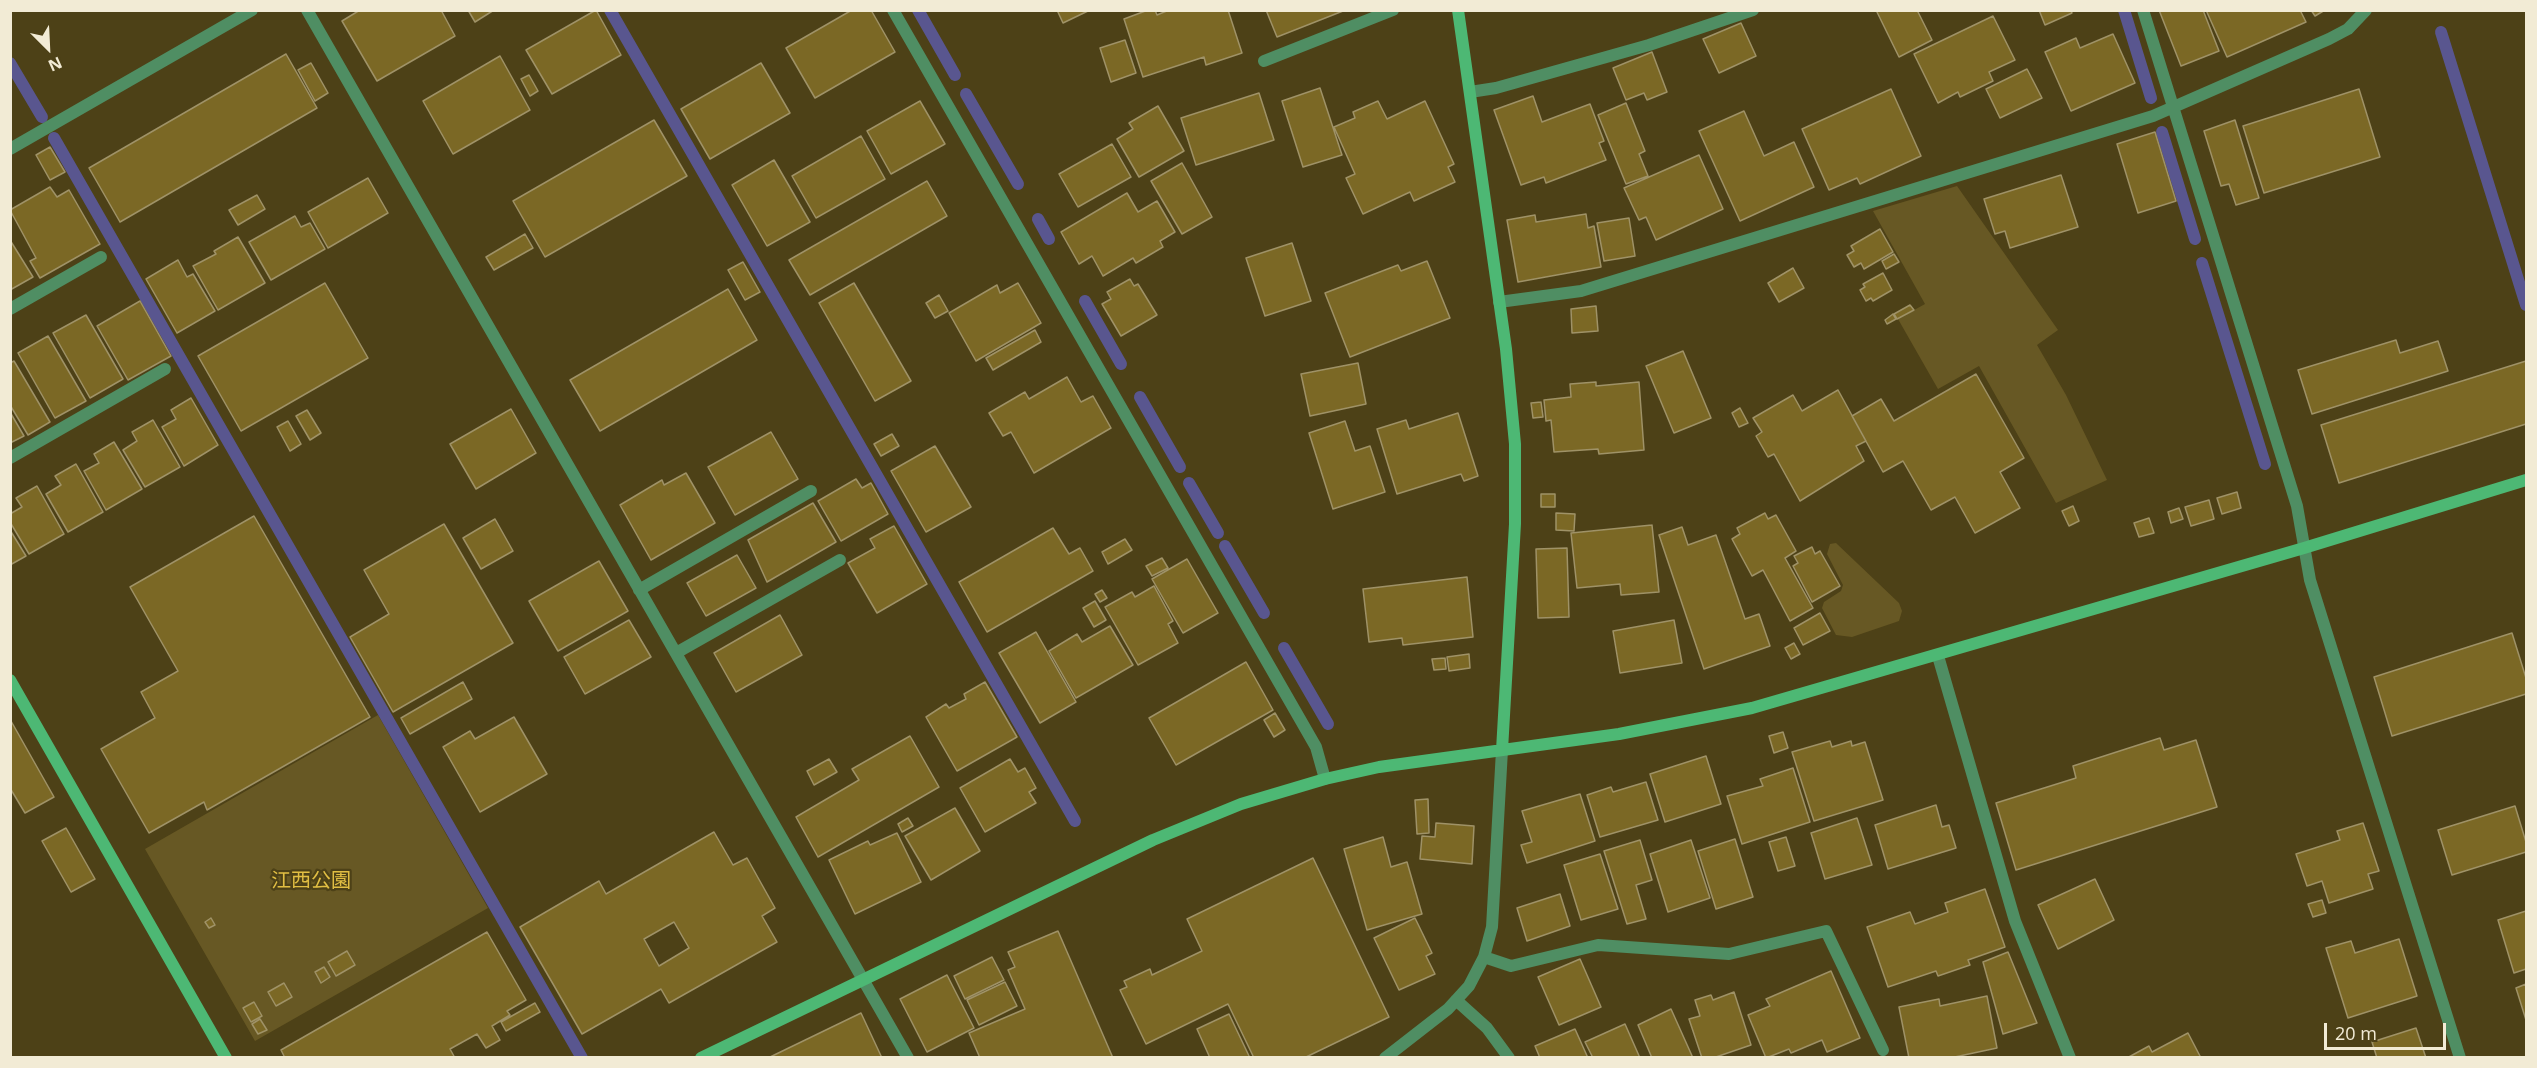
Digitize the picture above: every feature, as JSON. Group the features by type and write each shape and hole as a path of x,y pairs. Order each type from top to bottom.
{"street":[{"path":"10,149 252,10"},
{"path":"307,10 908,1058"},
{"path":"893,10 1316,747 1325,779"},
{"path":"1264,61 1393,10"},
{"path":"1385,1058 1448,1009 1469,986 1484,957 1492,927 1516,484 1512,404 1458,10"},
{"path":"1470,92 1496,88 1638,48 1753,10"},
{"path":"2143,10 2297,506 2310,580 2460,1058"},
{"path":"1499,302 1581,291 2174,108 2329,39 2348,28 2366,10"},
{"path":"10,309 101,257"},
{"path":"10,458 165,369"},
{"path":"701,1058 1197,821 1241,804 1325,779 1379,766 1686,723 1817,691 2304,548 2526,480"},
{"path":"639,590 811,491"},
{"path":"676,653 840,560"},
{"path":"1938,656 2015,921 2070,1058"},
{"path":"10,680 226,1058"},
{"path":"1484,957 1511,966 1598,945 1729,954 1826,931 1883,1050"},
{"path":"1456,1000 1487,1028 1509,1058"}],"green space":[{"path":"1957,186 2058,330 2037,345 2066,395 2107,480 2056,503 1979,366 1938,389 1898,319 1925,304 1873,211"},
{"path":"1836,543 1899,603 1902,611 1899,621 1852,637 1836,635 1822,608 1824,602 1841,591 1843,585 1827,554 1830,544"},
{"name":"江西公園","path":"378,715 488,908 255,1041 145,849"}],"building":[{"path":"360,10 441,10 455,36 377,81 342,21"},
{"path":"468,10 494,10 475,22"},
{"path":"596,10 621,55 552,94 526,50"},
{"path":"852,10 871,10 895,52 815,98 786,48"},
{"path":"1057,10 1090,10 1063,23"},
{"path":"1148,10 1155,10 1157,15 1169,10 1228,10 1242,53 1206,65 1204,57 1143,77 1124,19"},
{"path":"1266,10 1343,10 1343,11 1277,37"},
{"path":"1876,10 1917,10 1932,40 1899,57"},
{"path":"2039,10 2070,10 2072,13 2045,25"},
{"path":"2159,10 2203,10 2219,51 2181,66"},
{"path":"2206,10 2300,10 2306,22 2227,57"},
{"path":"2311,10 2325,10 2315,16"},
{"path":"1993,16 2015,60 1989,72 1993,81 1960,97 1958,92 1938,103 1914,54"},
{"path":"1741,23 1756,56 1719,73 1703,39"},
{"path":"2113,34 2135,83 2071,111 2045,52 2076,38 2080,48"},
{"path":"1125,40 1136,73 1111,82 1100,48"},
{"path":"1652,52 1667,92 1647,100 1644,93 1626,100 1613,68"},
{"path":"286,54 317,108 120,222 89,168"},
{"path":"500,56 530,110 453,154 423,101"},
{"path":"311,63 328,93 315,101 298,70"},
{"path":"761,63 790,113 710,159 681,109"},
{"path":"2027,69 2042,98 2000,118 1986,89"},
{"path":"529,75 538,91 530,96 521,79"},
{"path":"1320,88 1342,155 1303,167 1282,101"},
{"path":"1891,89 1921,156 1860,184 1857,178 1829,190 1802,129"},
{"path":"2359,89 2380,157 2264,193 2243,126"},
{"path":"1259,93 1274,140 1196,165 1181,118"},
{"path":"1533,96 1542,122 1590,104 1604,141 1599,143 1606,160 1546,183 1544,177 1521,185 1494,110"},
{"path":"920,101 945,144 891,174 867,131"},
{"path":"1378,101 1387,119 1425,101 1454,164 1448,167 1455,182 1414,201 1410,192 1363,214 1346,178 1355,174 1334,127 1355,118 1353,112"},
{"path":"1626,103 1645,151 1639,154 1648,176 1626,184 1598,115"},
{"path":"1158,106 1184,151 1139,177 1117,139 1133,129 1129,123"},
{"path":"1744,111 1764,156 1794,142 1814,187 1740,221 1699,131"},
{"path":"654,120 687,176 545,257 513,201"},
{"path":"2235,120 2259,198 2236,205 2229,184 2221,186 2204,131"},
{"path":"2155,132 2176,201 2138,213 2117,144"},
{"path":"861,136 885,179 816,218 792,176"},
{"path":"1112,144 1131,177 1078,207 1059,174"},
{"path":"50,147 65,172 50,180 36,155"},
{"path":"1699,155 1723,209 1656,240 1646,217 1639,220 1624,188"},
{"path":"774,160 810,222 767,246 732,185"},
{"path":"1182,163 1212,217 1182,234 1151,181"},
{"path":"2061,175 2078,227 2010,248 2005,231 1995,234 1984,199"},
{"path":"368,178 388,213 328,248 308,212"},
{"path":"927,181 947,216 810,295 789,260"},
{"path":"50,187 57,197 69,190 100,244 40,278 30,261 36,258 10,210"},
{"path":"1127,193 1138,212 1157,201 1175,232 1160,241 1163,247 1136,263 1133,258 1103,276 1092,256 1079,264 1061,232"},
{"path":"257,195 265,209 238,225 229,210"},
{"path":"1586,214 1588,228 1594,226 1601,267 1518,282 1507,220 1535,215 1536,222"},
{"path":"295,216 301,227 310,223 325,249 271,280 249,242"},
{"path":"1629,218 1635,256 1604,261 1597,223"},
{"path":"1880,229 1893,252 1864,269 1861,263 1854,267 1847,255 1854,251 1851,246"},
{"path":"525,234 533,248 494,270 486,257"},
{"path":"238,237 265,283 218,310 193,266 216,254 214,251"},
{"path":"10,240 33,277 10,290"},
{"path":"1292,243 1311,301 1265,316 1246,258"},
{"path":"1894,254 1899,262 1886,269 1882,261"},
{"path":"178,260 187,277 193,274 215,311 177,333 146,279"},
{"path":"1427,261 1450,318 1350,357 1325,293 1398,265 1401,271"},
{"path":"743,262 760,292 745,300 728,270"},
{"path":"1793,268 1804,288 1779,302 1768,283"},
{"path":"1883,273 1892,290 1873,301 1871,298 1866,301 1860,290 1865,287 1863,284"},
{"path":"1130,279 1134,286 1138,284 1157,315 1121,336 1102,304 1111,299 1107,292"},
{"path":"325,283 368,358 241,431 198,356"},
{"path":"854,283 911,381 875,401 819,303"},
{"path":"1018,283 1041,323 976,361 949,313 997,285 1000,293"},
{"path":"728,289 757,340 600,431 570,380"},
{"path":"939,295 948,311 935,318 926,303"},
{"path":"140,301 171,356 128,380 97,326"},
{"path":"1910,305 1914,310 1897,319 1894,314"},
{"path":"1596,306 1598,331 1572,333 1571,309"},
{"path":"1893,314 1896,319 1887,324 1885,320"},
{"path":"86,315 123,379 90,398 53,333"},
{"path":"1035,330 1041,342 993,370 986,358"},
{"path":"48,336 86,401 55,418 18,353"},
{"path":"2396,340 2400,353 2438,341 2448,371 2312,414 2298,370"},
{"path":"1683,351 1711,418 1674,433 1646,366"},
{"path":"14,361 50,422 28,435 10,405 10,363"},
{"path":"2526,361 2526,424 2339,483 2321,425"},
{"path":"1358,363 1366,404 1310,416 1301,374"},
{"path":"1976,374 2024,458 2000,472 2020,508 1975,533 1955,497 1931,510 1903,461 1883,472 1852,416 1881,399 1894,421"},
{"path":"1067,377 1081,402 1093,396 1111,428 1034,473 1011,432 1003,436 989,413 1025,392 1029,399"},
{"path":"1596,382 1596,386 1639,382 1644,450 1599,454 1598,449 1554,452 1551,420 1546,421 1544,400 1571,397 1570,384"},
{"path":"1838,390 1866,441 1856,446 1864,461 1800,501 1774,454 1768,457 1756,436 1762,432 1753,418 1793,395 1802,411"},
{"path":"191,398 218,445 184,466 162,427 176,419 171,410"},
{"path":"1541,402 1543,417 1533,418 1531,403"},
{"path":"1740,408 1748,423 1739,427 1732,413"},
{"path":"511,409 536,453 476,489 450,444"},
{"path":"307,410 321,433 310,440 296,416"},
{"path":"10,412 24,436 10,443"},
{"path":"1458,413 1478,476 1464,481 1461,474 1397,494 1377,429 1406,420 1409,429"},
{"path":"153,420 180,467 145,487 123,450 137,441 132,432"},
{"path":"288,421 301,444 290,451 277,427"},
{"path":"1345,421 1355,451 1370,446 1385,492 1333,509 1309,433"},
{"path":"771,432 798,479 735,515 708,467"},
{"path":"892,434 899,446 881,456 874,444"},
{"path":"114,442 142,489 106,510 84,471 99,463 94,454"},
{"path":"935,446 971,507 926,532 891,471"},
{"path":"76,464 103,512 68,532 46,494 61,485 55,476"},
{"path":"686,473 715,523 651,560 620,505 662,480 664,485"},
{"path":"856,479 862,488 871,483 888,514 841,541 818,501"},
{"path":"37,486 64,534 29,554 10,522 10,514 22,507 16,498"},
{"path":"2237,492 2241,508 2222,514 2217,498"},
{"path":"1541,494 1555,494 1555,507 1541,507"},
{"path":"2209,500 2214,519 2191,526 2185,507"},
{"path":"813,503 836,542 767,582 748,540"},
{"path":"2073,506 2079,521 2069,526 2062,511"},
{"path":"2179,508 2183,519 2171,523 2168,512"},
{"path":"1556,513 1575,514 1574,531 1556,530"},
{"path":"1765,513 1768,519 1776,515 1796,551 1785,558 1813,608 1790,621 1763,570 1752,576 1732,539 1740,534 1737,528"},
{"path":"254,516 370,717 207,810 204,802 149,833 101,749 155,718 141,692 178,671 130,587"},
{"path":"2149,518 2154,533 2139,537 2134,523"},
{"path":"495,519 513,551 481,569 463,538"},
{"path":"444,524 513,643 393,712 350,637 389,614 364,570"},
{"path":"1652,525 1659,592 1621,595 1620,584 1577,588 1571,533"},
{"path":"894,526 927,584 877,613 848,563 875,548 870,539"},
{"path":"1682,527 1688,545 1716,535 1745,619 1759,614 1770,646 1704,669 1659,535"},
{"path":"1053,528 1069,554 1080,548 1093,571 987,632 959,582"},
{"path":"10,530 26,556 10,565"},
{"path":"1125,539 1132,550 1108,564 1102,552"},
{"path":"1812,547 1815,554 1820,551 1840,586 1812,602 1793,566 1798,563 1794,556"},
{"path":"1567,548 1569,617 1538,618 1536,549"},
{"path":"737,555 756,588 706,616 687,583"},
{"path":"1162,558 1168,568 1152,576 1146,566"},
{"path":"1187,559 1218,613 1183,633 1152,579"},
{"path":"599,561 628,611 558,651 529,601"},
{"path":"1467,577 1473,637 1403,645 1402,638 1369,642 1363,589"},
{"path":"1154,586 1173,621 1168,624 1178,643 1138,665 1105,607 1132,592 1135,597"},
{"path":"1102,590 1107,598 1100,602 1095,594"},
{"path":"1095,601 1106,620 1094,627 1083,608"},
{"path":"1820,613 1830,631 1803,645 1794,628"},
{"path":"780,615 802,655 736,692 714,653"},
{"path":"629,620 651,657 585,694 564,657"},
{"path":"1674,620 1682,663 1620,673 1613,631"},
{"path":"1110,626 1133,665 1076,698 1049,651 1077,634 1082,642"},
{"path":"1036,632 1076,702 1040,723 999,653"},
{"path":"2512,633 2526,678 2526,694 2392,736 2374,677"},
{"path":"1794,643 1800,654 1791,659 1785,648"},
{"path":"1469,654 1470,668 1449,671 1447,657"},
{"path":"1445,658 1446,669 1434,670 1432,659"},
{"path":"1246,662 1273,710 1176,765 1149,718"},
{"path":"463,682 472,699 410,734 401,718"},
{"path":"985,682 1017,737 957,771 926,717 946,704 949,708 966,699 964,694"},
{"path":"1275,713 1285,730 1274,737 1264,720"},
{"path":"514,717 547,774 480,812 443,747 470,731 475,739"},
{"path":"11,721 54,797 25,813 10,788"},
{"path":"1783,732 1788,748 1774,753 1769,736"},
{"path":"910,736 939,787 818,857 796,817 859,780 852,769"},
{"path":"2160,738 2164,750 2196,740 2217,807 2016,870 1996,803 2076,778 2073,766"},
{"path":"1830,741 1832,747 1851,741 1852,746 1865,742 1883,800 1814,821 1792,752"},
{"path":"1706,756 1721,804 1665,822 1650,774"},
{"path":"829,759 837,772 814,785 807,771"},
{"path":"1010,759 1018,772 1025,768 1036,788 1029,792 1036,803 985,832 960,788"},
{"path":"1793,768 1810,822 1742,844 1727,796 1763,786 1760,779"},
{"path":"1646,782 1658,820 1600,837 1587,795 1611,787 1613,792"},
{"path":"1580,794 1595,841 1527,863 1521,845 1532,842 1522,811"},
{"path":"1428,799 1429,833 1417,834 1415,800"},
{"path":"1936,805 1942,827 1949,825 1956,848 1888,869 1875,825"},
{"path":"2515,806 2526,842 2526,852 2452,875 2438,830"},
{"path":"955,808 980,851 931,880 905,836"},
{"path":"908,818 913,826 902,832 898,824"},
{"path":"1857,818 1872,865 1825,879 1811,833"},
{"path":"1436,823 1474,826 1472,864 1420,859 1422,836 1435,837"},
{"path":"2363,823 2379,871 2368,874 2373,889 2329,903 2322,881 2307,886 2296,854 2340,840 2337,831"},
{"path":"66,828 95,879 71,892 42,841"},
{"path":"714,832 733,865 747,858 775,908 762,916 777,942 669,1003 661,989 582,1034 520,927 599,881 606,894","holes":["674,922 689,948 659,966 644,939"]},
{"path":"897,833 921,882 855,914 829,860 868,841 870,845"},
{"path":"1383,837 1391,867 1407,862 1422,914 1367,930 1344,849"},
{"path":"1786,837 1795,866 1778,871 1769,842"},
{"path":"1735,839 1753,897 1716,909 1698,851"},
{"path":"1640,840 1652,880 1636,885 1646,919 1627,924 1604,851"},
{"path":"1691,840 1710,898 1668,912 1650,854"},
{"path":"1600,854 1618,909 1581,920 1564,865"},
{"path":"1313,858 1389,1017 1304,1058 1254,1058 1228,1004 1146,1044 1120,990 1127,987 1124,981 1150,969 1152,975 1202,951 1187,919"},
{"path":"2095,879 2114,920 2058,949 2038,905"},
{"path":"1985,889 2005,947 1968,960 1970,965 1938,976 1936,971 1888,987 1867,927 1910,912 1915,924 1948,912 1945,903"},
{"path":"1560,894 1570,926 1527,941 1517,908"},
{"path":"2322,900 2326,913 2313,917 2308,904"},
{"path":"2526,911 2526,969 2514,973 2498,920"},
{"path":"211,918 215,925 209,928 205,922"},
{"path":"1415,918 1432,953 1426,956 1435,974 1399,990 1374,938"},
{"path":"1058,931 1113,1058 980,1058 969,1033 1025,1009 1008,970 1015,967 1008,952"},
{"path":"487,932 526,1000 507,1011 510,1015 492,1026 500,1040 486,1048 477,1034 450,1049 455,1058 285,1058 281,1050"},
{"path":"2399,939 2417,996 2348,1018 2326,948 2351,941 2355,953"},
{"path":"347,951 355,965 336,976 328,962"},
{"path":"2008,952 2037,1023 2003,1034 1983,962"},
{"path":"992,957 1004,980 965,999 954,976"},
{"path":"1580,959 1601,1007 1559,1025 1538,977"},
{"path":"324,967 330,977 321,983 315,972"},
{"path":"1831,971 1860,1038 1827,1052 1822,1040 1791,1053 1789,1049 1766,1058 1748,1015 1770,1006 1766,999"},
{"path":"947,975 974,1028 927,1052 900,999"},
{"path":"1005,982 1017,1006 979,1025 967,1000"},
{"path":"284,983 292,997 276,1006 268,992"},
{"path":"2526,984 2526,1020 2516,988"},
{"path":"1734,992 1751,1045 1713,1058 1702,1058 1689,1019 1700,1016 1695,1000 1711,995 1713,1000"},
{"path":"1987,996 1997,1048 1950,1058 1909,1058 1899,1007 1939,999 1940,1006"},
{"path":"254,1002 262,1016 251,1022 243,1008"},
{"path":"535,1003 540,1012 506,1031 501,1022"},
{"path":"1671,1009 1693,1058 1652,1058 1638,1025"},
{"path":"861,1013 882,1058 768,1058"},
{"path":"1229,1014 1250,1058 1210,1058 1197,1029"},
{"path":"260,1019 267,1030 258,1034 252,1024"},
{"path":"1625,1024 1640,1058 1593,1058 1585,1042"},
{"path":"2416,1028 2426,1058 2377,1058 2372,1042"},
{"path":"1575,1029 1588,1058 1540,1058 1535,1046"},
{"path":"2188,1033 2201,1058 2127,1058 2149,1046 2152,1052"}],"waterway":[{"path":"610,10 1075,821"},
{"path":"918,10 955,75"},
{"path":"2124,10 2151,98"},
{"path":"2441,32 2526,305"},
{"path":"10,63 42,117"},
{"path":"966,94 1018,184"},
{"path":"2162,132 2195,239"},
{"path":"54,138 582,1058"},
{"path":"1038,219 1049,239"},
{"path":"2202,263 2265,464"},
{"path":"1085,301 1121,364"},
{"path":"1140,397 1180,467"},
{"path":"1189,483 1218,533"},
{"path":"1225,546 1264,613"},
{"path":"1284,648 1328,724"}]}
